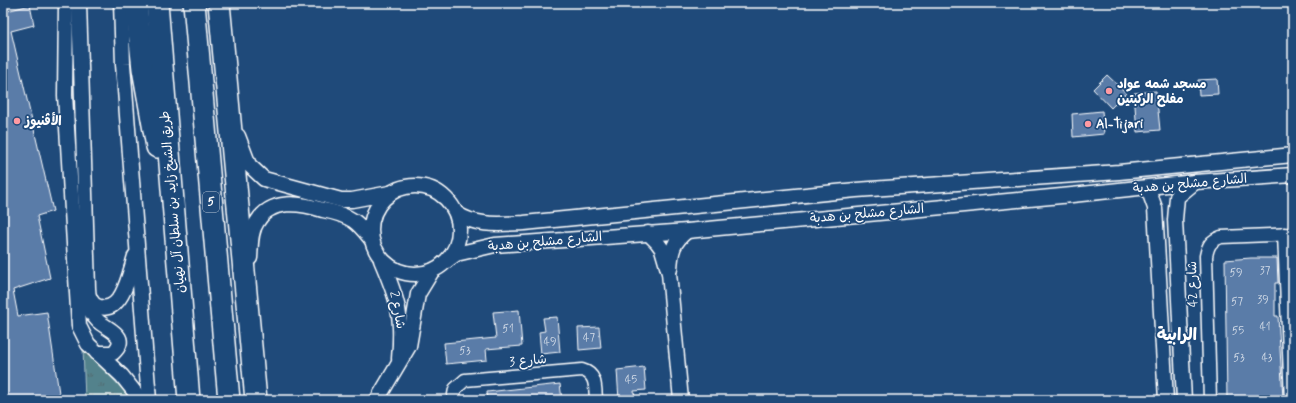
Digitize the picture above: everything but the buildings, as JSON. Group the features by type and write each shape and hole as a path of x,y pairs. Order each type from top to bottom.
{"highway":[{"path":"136,3 143,69 175,227"},
{"name":"طريق الشيخ زايد بن سلطان آل نهيان","path":"157,3 189,400"},
{"name":"5","path":"194,3 229,400"},
{"path":"219,3 256,400"}],"street":[{"path":"66,3 65,94 77,317 84,339 122,376 141,400"},
{"path":"79,3 88,304 90,310 99,321 114,330 118,337 118,346 113,353 97,353"},
{"path":"121,3 123,64 136,250 149,400"},
{"path":"227,91 245,158 256,173 264,179 341,200 352,200 390,193 402,187 415,185 428,187 445,197 456,213 459,226 458,240 453,252 445,262 432,271 422,274 404,273 389,266 380,258 371,239 354,221 339,214 295,204 284,204 273,207 264,213 252,232 248,312"},
{"name":"الشارع مشلح بن هدبة","path":"456,213 471,221 488,224 524,223 856,190 1036,176 1119,172 1293,155"},
{"path":"1069,174 1065,179 1064,185 1066,190 1072,195"},
{"name":"الشارع مشلح بن هدبة","path":"445,262 456,254 495,245 648,234 1072,195 1195,182 1293,175"},
{"path":"1034,198 1043,190 1044,185 1042,180 1036,176"},
{"path":"1184,400 1175,220 1177,197 1195,182"},
{"path":"1144,188 1150,194 1155,208 1166,400"},
{"path":"371,239 372,218 376,208 390,193"},
{"path":"669,273 673,247 677,239 687,230"},
{"path":"648,234 662,249 669,273 681,400"},
{"name":"شارع 42","path":"1210,400 1206,256 1208,245 1221,237 1288,234 1292,400"},
{"path":"88,288 90,300 97,306 102,308 113,306 124,289 136,250"},
{"name":"شارع 2","path":"380,258 395,293 400,314 402,334 399,364"},
{"name":"شارع 2","path":"378,400 406,354 412,337 418,294 432,271"},
{"path":"1164,373 1167,368 1173,366 1178,368 1182,373"},
{"name":"شارع 3","path":"453,400 455,390 465,380 582,370 588,372 593,377 596,400"}],"green space":[{"path":"83,348 132,399 132,400 85,400"}],"place":[{"name":"مسجد شمه عواد مفلح الركبتين","path":"1109,91"},
{"name":"الأڤنيوز","path":"17,121"},
{"name":"Al-Tijari","path":"1088,124"}],"district":[{"name":"الرابية","path":"1177,335"}]}
